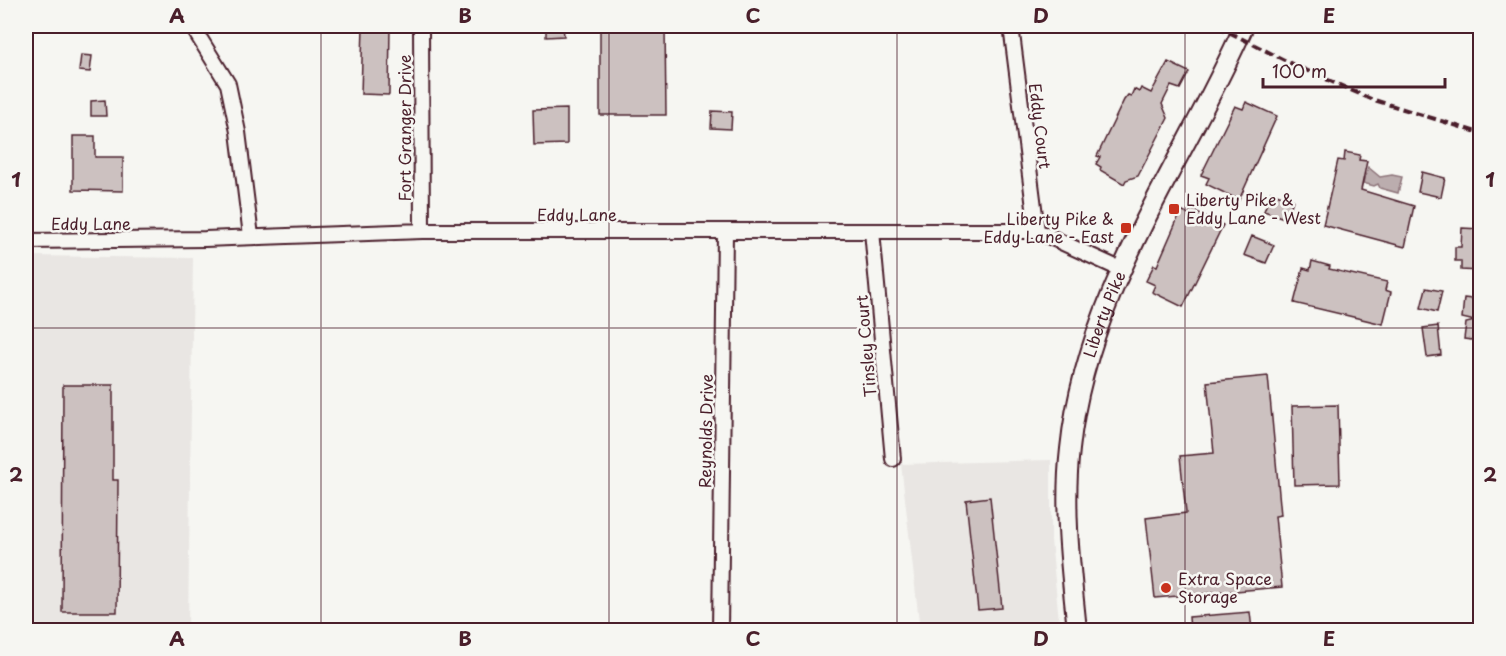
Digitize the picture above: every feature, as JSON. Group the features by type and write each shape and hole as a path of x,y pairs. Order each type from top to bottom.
{"street":[{"path":"192,26 228,84 238,132 251,236"},
{"name":"Fort Granger Drive","path":"421,26 422,231"},
{"name":"Eddy Court","path":"1011,26 1037,231"},
{"name":"Liberty Pike","path":"1077,630 1068,510 1070,449 1086,361 1120,269 1244,26"},
{"name":"Eddy Lane","path":"26,240 205,239 422,231 725,233 1037,231 1120,269"},
{"name":"Tinsley Court","path":"872,231 893,459"},
{"name":"Reynolds Drive","path":"720,630 725,233"}],"shaded area":[{"path":"1368,167 1380,177 1392,175 1402,177 1398,193 1380,188 1378,184 1374,186 1363,183"},
{"path":"26,256 193,258 188,630 26,630"},
{"path":"1051,460 1051,540 1060,630 920,630 901,464"}],"building":[{"path":"363,26 390,26 389,95 361,94"},
{"path":"546,26 563,26 564,36 546,37"},
{"path":"600,26 665,26 666,115 600,115"},
{"path":"81,55 92,56 90,72 79,71"},
{"path":"1168,62 1189,72 1180,89 1171,86 1162,104 1168,118 1138,176 1126,180 1124,184 1100,170 1101,167 1096,164 1100,157 1097,156 1124,100 1128,95 1131,96 1134,89 1139,92 1141,88 1151,93"},
{"path":"105,100 106,116 91,116 91,101"},
{"path":"1246,102 1277,116 1239,200 1206,184 1209,178 1201,175 1235,106 1243,109"},
{"path":"567,109 567,144 534,145 533,110"},
{"path":"712,111 732,112 731,129 711,128"},
{"path":"73,136 95,136 95,157 123,157 123,191 73,190"},
{"path":"1345,152 1360,155 1359,160 1367,161 1361,190 1414,206 1405,247 1323,225 1338,160 1344,161"},
{"path":"1422,172 1445,178 1441,197 1418,192"},
{"path":"1271,192 1293,200 1287,219 1264,211"},
{"path":"1191,209 1223,225 1183,307 1152,292 1155,285 1146,281 1154,265 1157,266 1181,211 1189,215"},
{"path":"1462,228 1480,229 1480,271 1461,270 1461,261 1455,261 1455,247 1461,247"},
{"path":"1252,236 1274,245 1266,263 1244,255"},
{"path":"1312,261 1330,266 1329,269 1387,282 1385,290 1391,292 1383,324 1294,303 1303,268 1310,270"},
{"path":"1426,288 1442,291 1437,312 1421,308"},
{"path":"1464,298 1480,300 1480,341 1464,339 1466,323 1475,321 1462,318"},
{"path":"1438,326 1441,355 1427,357 1423,328"},
{"path":"1268,376 1281,515 1275,516 1282,587 1155,598 1146,518 1186,513 1180,456 1214,453 1207,382"},
{"path":"63,385 113,385 113,480 118,480 117,612 62,612"},
{"path":"1338,405 1340,484 1294,485 1292,406"},
{"path":"990,497 1002,608 978,610 966,500"},
{"path":"1250,612 1252,630 1190,630 1189,617"}],"railway":[{"path":"1217,26 1292,64 1371,99 1480,133"}],"place":[{"name":"Liberty Pike & Eddy Lane - West","path":"1174,209"},
{"name":"Liberty Pike & Eddy Lane - East","path":"1126,228"},
{"name":"Extra Space Storage","path":"1166,588"}]}
